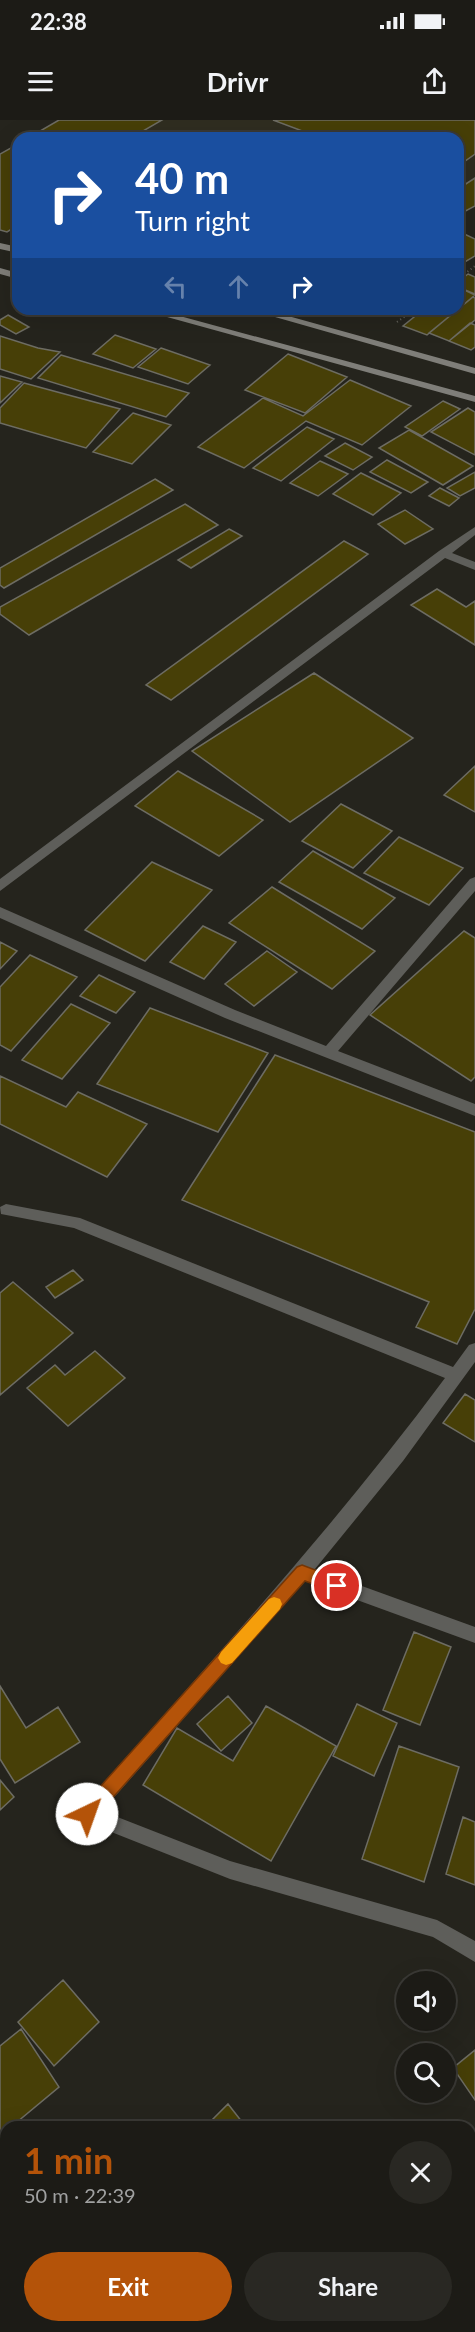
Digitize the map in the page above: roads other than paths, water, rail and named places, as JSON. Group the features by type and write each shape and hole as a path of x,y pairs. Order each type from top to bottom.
{"main road":[{"path":"165,315 475,399"},
{"path":"274,315 473,369"}],"street":[{"path":"0,886 475,530"},
{"path":"443,553 475,566"},
{"path":"329,1052 475,882"},
{"path":"0,912 230,1014 475,1110"},
{"path":"2,1210 75,1222 456,1375"},
{"path":"475,1350 397,1456 302,1572 87,1814 230,1870 437,1929 475,1952"},
{"path":"302,1572 475,1635"}]}
